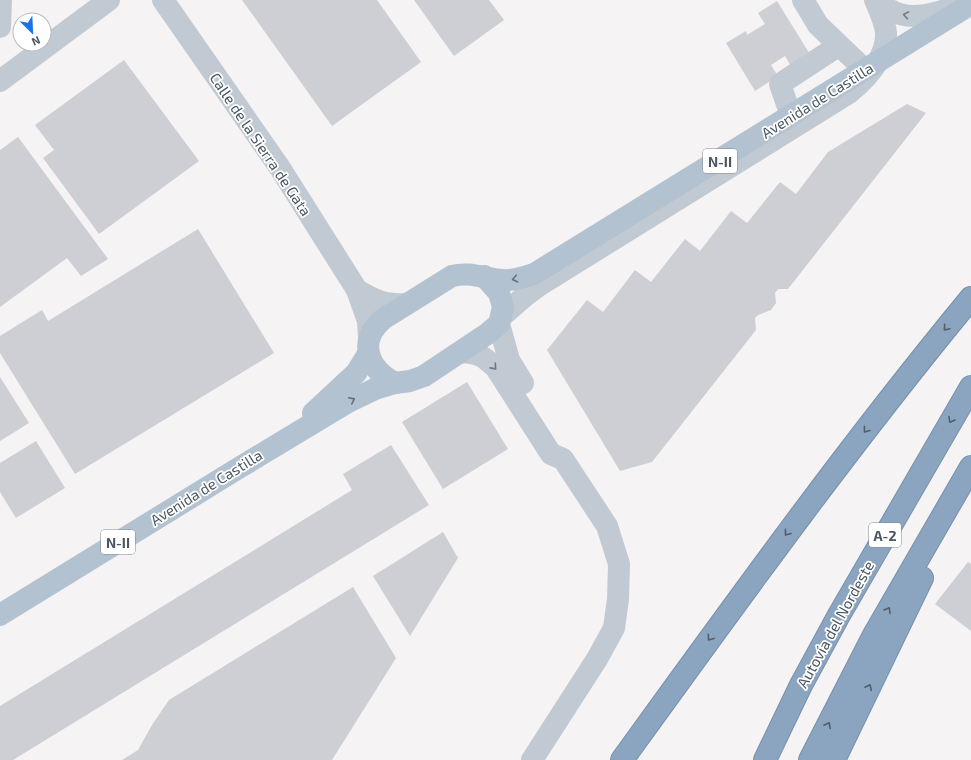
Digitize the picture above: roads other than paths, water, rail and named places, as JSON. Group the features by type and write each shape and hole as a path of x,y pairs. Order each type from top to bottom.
{"highway":[{"path":"622,760 783,539 912,369 971,298"},
{"name":"Autovía del Nordeste","path":"765,760 801,685 839,615 971,387"},
{"name":"A-2","path":"810,760 874,635 971,467"},
{"path":"834,760 971,476"},
{"path":"752,760 801,685"}],"main road":[{"name":"N-II","path":"871,66 971,3"},
{"name":"Avenida de Castilla","path":"484,276 505,281 534,274 871,66"},
{"name":"N-II","path":"369,346 376,325 406,304 452,276 463,273 484,276"},
{"path":"484,276 496,288 502,301 500,321"},
{"name":"N-II","path":"395,383 410,382 424,376 461,352 500,321"},
{"name":"Avenida de Castilla","path":"270,448 310,416 356,373 369,346"},
{"path":"369,346 374,366 386,378 395,383"},
{"name":"Avenida de Castilla","path":"0,615 270,448 348,402 375,389 395,383"}],"street":[{"path":"0,27 1,0"},
{"path":"0,81 109,0"},
{"name":"Calle de la Sierra de Gata","path":"163,0 280,168 357,290 368,321 369,346"},
{"path":"802,0 818,25 838,46 871,66 886,34 884,21 875,0"},
{"path":"875,0 892,11 908,16 930,14 971,3"},
{"path":"791,116 780,84 838,46"},
{"name":"Avenida de Castilla","path":"500,321 525,296 540,285 849,93 864,80 871,66"},
{"path":"357,290 390,305 406,304"},
{"path":"500,321 509,360 562,446 562,459"},
{"path":"461,352 474,353 484,356 496,368 551,454 562,459 607,526 619,564 618,599 614,628 597,659 532,760"}]}
